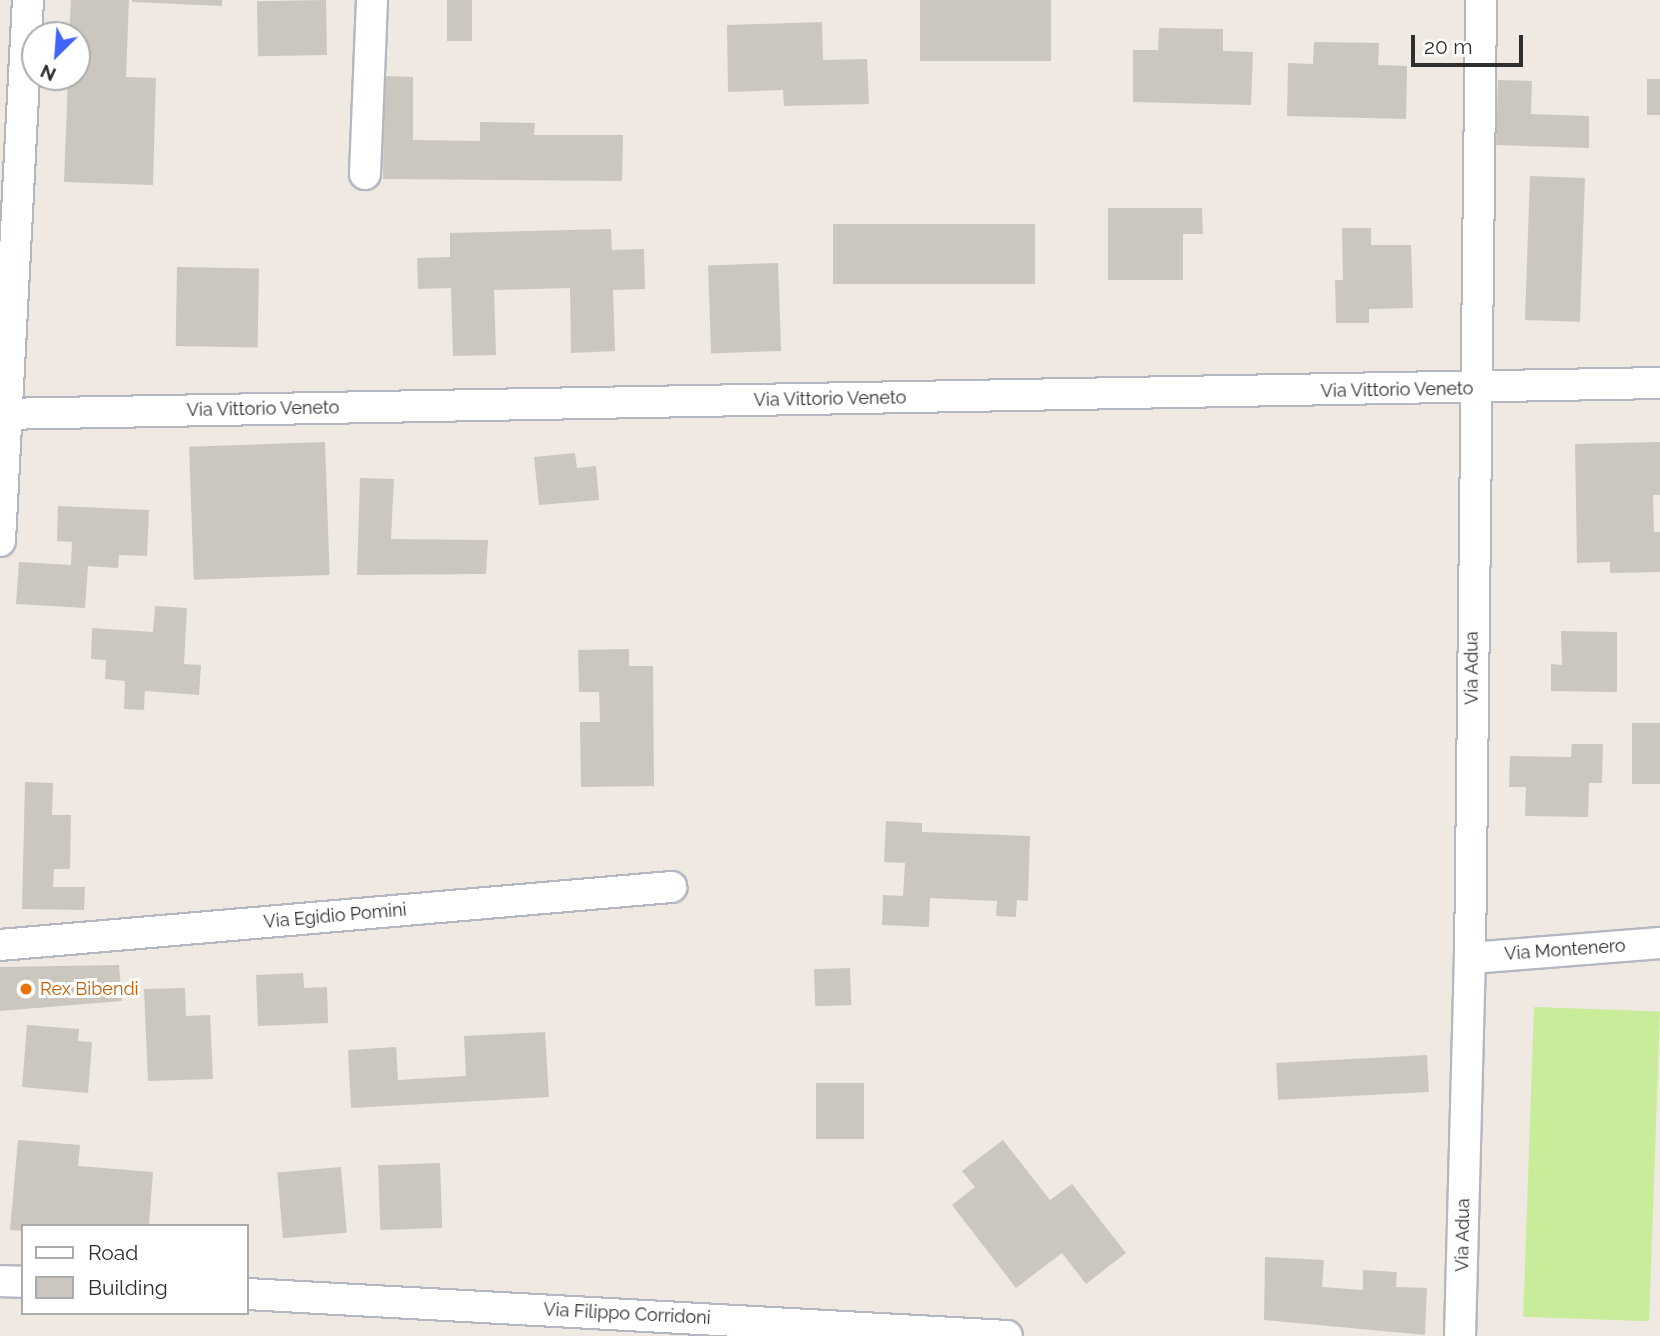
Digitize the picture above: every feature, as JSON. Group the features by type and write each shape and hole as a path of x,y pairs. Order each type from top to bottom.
{"street":[{"path":"0,541 3,414 27,0"},
{"path":"365,174 372,0"},
{"name":"Via Adua","path":"1460,1336 1470,957 1481,0"},
{"name":"Via Vittorio Veneto","path":"3,414 1660,383"},
{"name":"Via Egidio Pomini","path":"0,945 671,887"},
{"name":"Via Montenero","path":"1470,957 1660,943"},
{"path":"0,1281 21,1282"},
{"name":"Via Filippo Corridoni","path":"248,1294 1007,1336"}],"green space":[{"path":"1534,1007 1660,1011 1649,1321 1523,1317"}],"building":[{"path":"71,0 129,0 126,77 156,78 153,185 64,182 67,91 91,91 91,21 70,21"},
{"path":"222,0 222,6 132,2"},
{"path":"326,0 327,55 258,56 257,1"},
{"path":"447,0 472,0 472,41 447,41"},
{"path":"920,0 1051,0 1051,61 920,61"},
{"path":"822,22 823,60 867,59 869,104 784,106 783,90 728,92 727,25"},
{"path":"1159,28 1223,29 1223,51 1253,52 1251,105 1133,102 1133,50 1158,50"},
{"path":"1314,42 1379,43 1378,65 1407,66 1406,119 1287,116 1288,63 1313,64"},
{"path":"384,76 413,77 413,140 480,141 480,122 535,123 534,135 623,135 622,181 383,179"},
{"path":"1647,79 1660,79 1660,115 1647,115"},
{"path":"1498,80 1532,81 1531,114 1589,116 1589,148 1496,145"},
{"path":"1530,176 1585,178 1580,322 1525,320"},
{"path":"1108,208 1202,208 1203,234 1183,234 1183,280 1108,280"},
{"path":"833,224 1035,224 1035,284 833,284"},
{"path":"1342,228 1371,228 1371,245 1411,245 1413,308 1369,309 1369,323 1336,323 1335,280 1343,280"},
{"path":"611,229 612,250 644,249 645,289 613,290 615,351 571,353 570,288 494,290 496,355 453,356 451,288 418,289 417,258 450,257 450,233"},
{"path":"778,263 781,351 711,353 708,265"},
{"path":"177,267 259,268 258,347 176,346"},
{"path":"325,442 330,575 194,580 189,447"},
{"path":"1660,442 1660,495 1653,495 1654,532 1660,532 1660,572 1610,573 1610,562 1577,563 1575,444"},
{"path":"575,453 577,468 596,466 599,500 539,505 534,457"},
{"path":"360,478 394,479 391,539 488,540 486,574 357,575"},
{"path":"58,506 149,510 147,556 119,555 118,568 88,566 85,608 16,604 19,562 71,565 72,542 57,541"},
{"path":"155,606 187,608 184,664 201,665 199,695 145,691 144,710 124,709 125,681 105,679 106,660 91,659 92,628 153,632"},
{"path":"1561,631 1617,632 1617,692 1551,691 1551,664 1562,665"},
{"path":"629,649 629,666 653,666 654,786 581,787 580,722 600,722 599,692 579,692 578,650"},
{"path":"1632,723 1660,723 1660,784 1632,784"},
{"path":"1572,744 1603,744 1602,783 1589,783 1588,817 1525,816 1526,787 1509,787 1510,756 1571,757"},
{"path":"25,782 53,783 52,815 71,815 70,869 54,869 53,887 85,887 84,910 22,909"},
{"path":"886,821 922,823 922,832 1030,836 1028,901 1017,900 1016,917 996,916 997,901 930,898 929,927 882,925 883,895 903,896 905,863 884,862"},
{"path":"119,965 122,1001 0,1011 0,967"},
{"path":"850,968 851,1005 815,1006 814,969"},
{"path":"303,973 304,988 327,987 328,1023 258,1026 256,975"},
{"path":"185,988 186,1016 210,1015 213,1079 148,1081 144,989"},
{"path":"27,1025 79,1029 78,1041 92,1042 88,1093 22,1087"},
{"path":"545,1032 549,1097 351,1108 348,1050 396,1047 398,1080 466,1076 464,1036"},
{"path":"1427,1055 1429,1092 1278,1100 1276,1063"},
{"path":"816,1083 864,1083 864,1139 816,1139"},
{"path":"18,1140 80,1145 78,1166 153,1172 149,1224 21,1224 21,1231 10,1230"},
{"path":"1003,1140 1050,1200 1072,1184 1126,1253 1086,1284 1062,1253 1016,1288 952,1205 975,1187 962,1171"},
{"path":"440,1163 442,1228 380,1230 378,1165"},
{"path":"341,1167 347,1233 283,1238 277,1173"},
{"path":"1265,1257 1324,1260 1322,1287 1363,1290 1363,1270 1397,1272 1396,1287 1427,1288 1425,1335 1264,1320"}],"place":[{"name":"Rex Bibendi","path":"26,989"}]}
